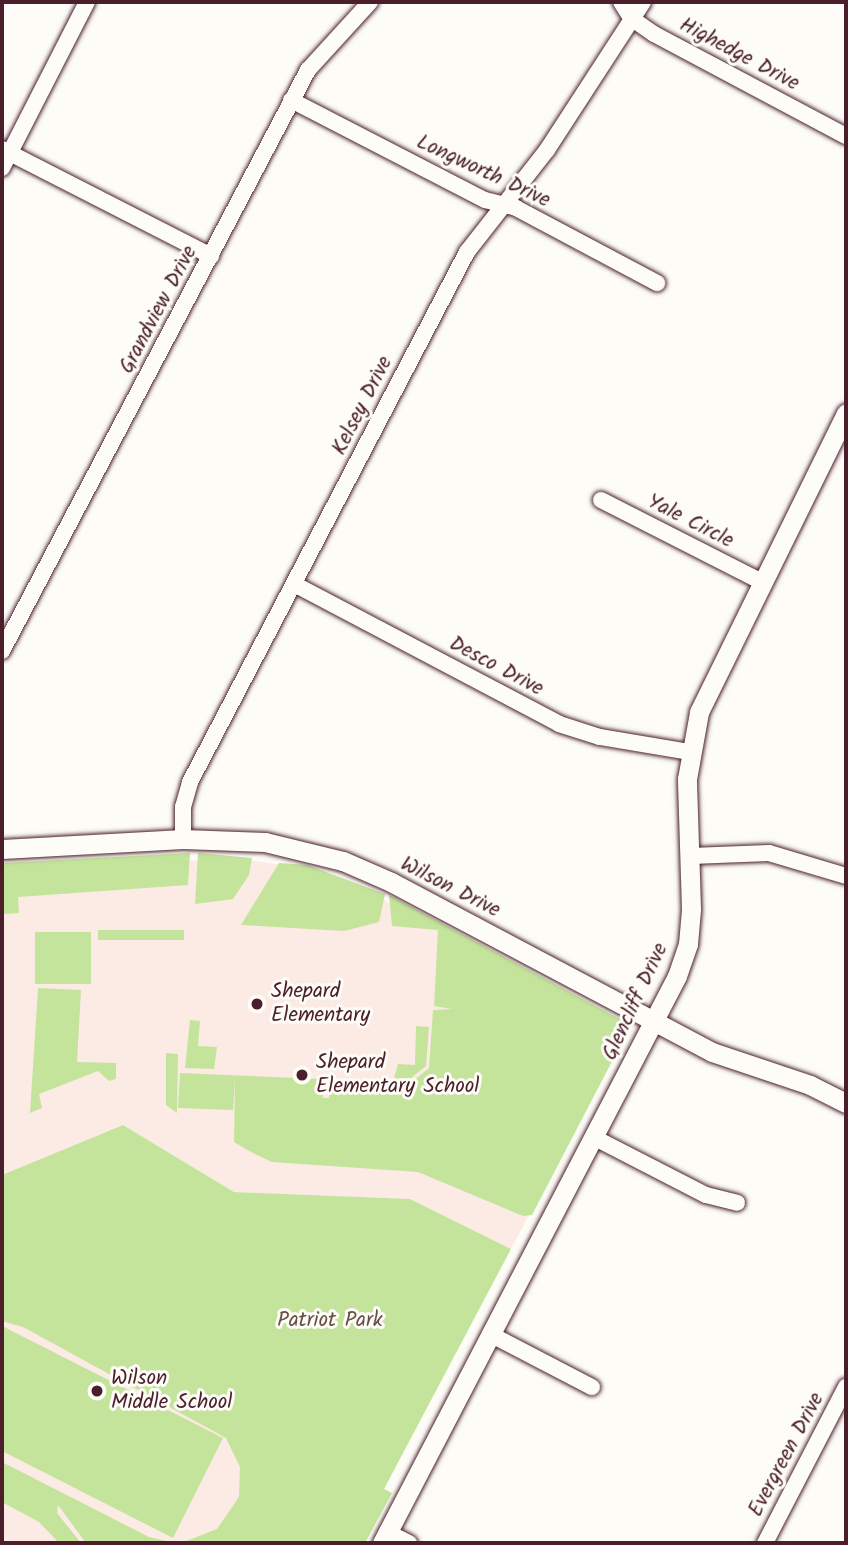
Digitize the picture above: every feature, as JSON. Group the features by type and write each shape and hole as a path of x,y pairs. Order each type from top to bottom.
{"street":[{"path":"2,168 6,151 87,2"},
{"name":"Grandview Drive","path":"2,651 291,100 325,46 370,2"},
{"name":"Highedge Drive","path":"621,2 631,18 846,136"},
{"name":"Kelsey Drive","path":"183,839 183,807 190,782 467,252 567,121 643,2"},
{"name":"Longworth Drive","path":"291,100 485,200 502,204 657,283"},
{"path":"6,151 211,256"},
{"name":"Glencliff Drive","path":"385,1538 655,1021 688,944 690,752 709,687 846,414"},
{"name":"Yale Circle","path":"601,500 760,581"},
{"name":"Desco Drive","path":"294,584 559,724 600,737 690,752"},
{"name":"Wilson Drive","path":"2,849 183,839 265,842 343,862 712,1052 810,1085 846,1103"},
{"path":"691,856 769,853 846,876"},
{"path":"593,1137 706,1195 737,1203"},
{"path":"490,1334 592,1388"},
{"name":"Evergreen Drive","path":"765,1543 846,1387"},
{"path":"385,1538 409,1543"}],"shaded area":[{"name":"Shepard Elementary School","path":"237,858 308,869 367,891 628,1026 511,1249 410,1199 234,1192 123,1125 2,1175 2,871"},
{"name":"Wilson Middle School","path":"2,1293 384,1489 356,1543 2,1543"}],"green space":[{"path":"190,853 188,885 18,897 19,913 2,914 2,863"},
{"path":"198,853 252,858 249,875 233,899 195,904"},
{"path":"279,863 307,865 385,894 379,922 344,931 241,925"},
{"path":"389,895 631,1025 532,1215 523,1216 418,1172 272,1162 234,1142 235,1077 233,1110 178,1108 180,1073 322,1079 323,1098 329,1098 330,1084 406,1087 429,1068 433,1010 452,1009 434,1006 438,930 392,926"},
{"path":"98,930 184,930 184,940 98,940"},
{"path":"35,932 91,932 91,984 35,984"},
{"path":"38,988 81,990 77,1062 116,1063 116,1079 109,1081 98,1071 39,1094 42,1108 30,1113"},
{"path":"190,1020 200,1021 198,1046 217,1047 214,1069 185,1068"},
{"path":"416,1026 429,1027 426,1066 405,1083 393,1082 398,1064 415,1065"},
{"path":"166,1053 178,1054 177,1113 166,1105"},
{"name":"Patriot Park","path":"123,1125 234,1192 410,1199 511,1249 384,1489 392,1493 365,1543 181,1543 217,1529 239,1497 240,1467 226,1438 23,1327 2,1321 2,1175"},
{"path":"2,1326 223,1438 173,1538 2,1451"},
{"path":"2,1462 149,1537 175,1543 86,1543 58,1505 57,1513 81,1543 59,1543 39,1522 2,1502"}],"place":[{"name":"Shepard Elementary","path":"257,1004"},
{"name":"Shepard Elementary School","path":"302,1075"},
{"name":"Wilson Middle School","path":"97,1391"}]}
